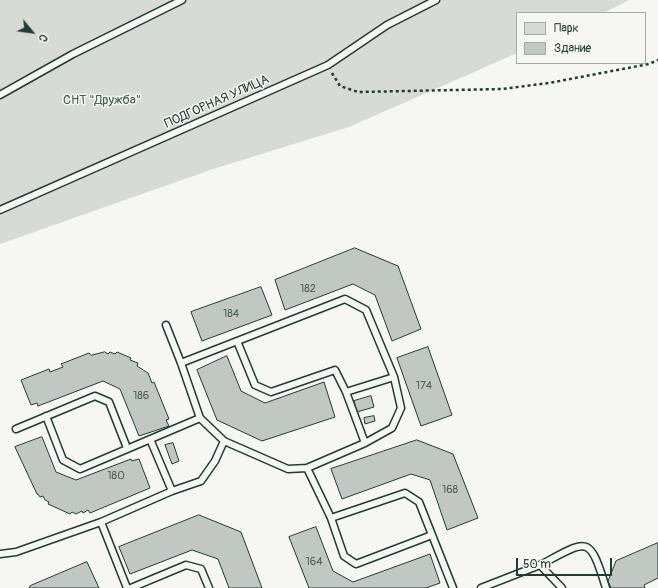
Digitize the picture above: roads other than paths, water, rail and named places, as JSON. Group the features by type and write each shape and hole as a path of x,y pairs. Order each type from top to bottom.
{"lane":[{"path":"0,95 73,54 182,0"},
{"name":"ПОДГОРНАЯ УЛИЦА","path":"0,210 328,65 387,25 436,0"},
{"path":"166,326 181,363 200,418 224,442 288,469 307,468 365,443 392,428 401,408 394,377 366,310 345,299 181,363"},
{"path":"237,341 255,385 270,392 335,370 346,392 365,443"},
{"path":"346,392 394,377"},
{"path":"16,429 96,396 109,402 127,448"},
{"path":"46,416 63,460 80,469 200,418"},
{"path":"150,439 172,491"},
{"path":"0,554 16,552 101,522 172,491 201,481 215,461 224,442"},
{"path":"307,468 330,518 344,556 356,564 432,535"},
{"path":"330,518 405,493 419,502 453,588"},
{"path":"101,522 127,588"},
{"path":"481,588 540,565 578,545 586,546 592,549 606,588"},
{"path":"132,588 186,565 201,569 210,588"},
{"path":"540,565 562,588"}],"park label":[{"name":"СНТ \"Дружба\"","path":"102,101"}]}
